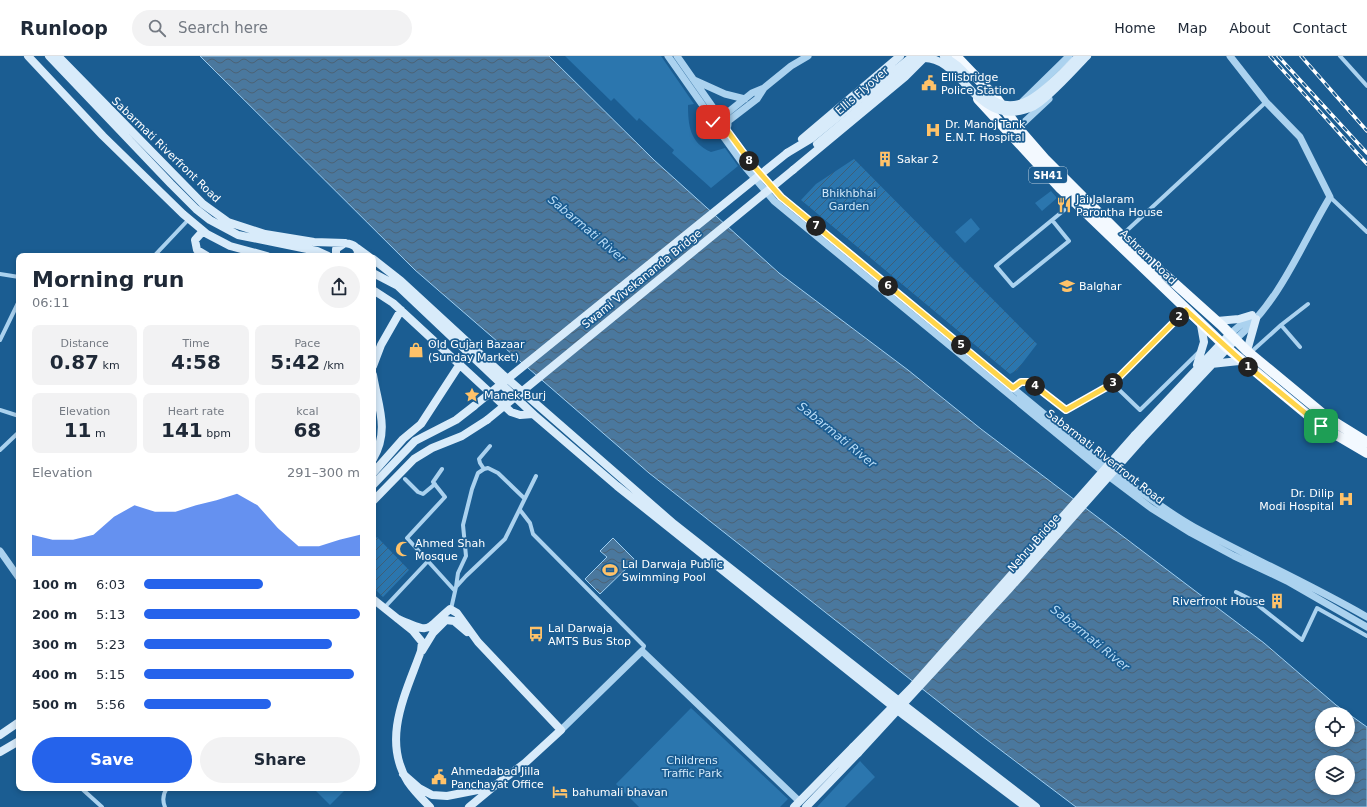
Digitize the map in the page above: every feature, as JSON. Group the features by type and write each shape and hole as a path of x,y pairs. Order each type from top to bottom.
{"main road":[{"path":"28,56 103,136 189,219 203,231 230,246 256,253"},
{"path":"49,56 160,173 196,209 210,220 238,234 321,253"},
{"name":"Sabarmati Riverfront Road","path":"58,56 202,204 228,222 265,234 314,242 345,243"},
{"name":"Ellis Flyover","path":"790,150 812,138 913,56"},
{"path":"808,157 907,75 926,56"},
{"name":"Ashram Road","path":"931,56 983,104 1038,165 1074,202 1201,325 1244,363 1321,426 1367,453"},
{"path":"944,56 958,66 989,98 1006,105 1016,105 1030,101 1042,92 1079,56"},
{"name":"Ashram Road","path":"956,56 997,99 1018,128 1054,168 1122,236 1217,321 1248,352 1328,418 1367,442"},
{"name":"Ellis Flyover","path":"808,157 817,144 897,75 924,58 935,58 946,63 988,103 996,108 1005,112 1018,112 1035,105 1087,56"},
{"path":"790,150 896,58"},
{"name":"Swami Vivekananda Bridge","path":"376,482 415,441 456,420 790,150"},
{"name":"Swami Vivekananda Bridge","path":"376,498 414,459 432,448 462,436 487,420 808,157"},
{"path":"202,253 197,250 195,240 203,231"},
{"path":"336,253 336,250 345,243 352,244 357,252"},
{"path":"376,261 401,281 560,426 674,524 908,710 1036,807"},
{"path":"376,275 398,286 534,414 668,528 905,716 1026,807"},
{"path":"376,292 401,310 511,412 520,415 534,414"},
{"path":"376,358 381,345 401,310"},
{"path":"1217,321 1256,316 1248,352"},
{"path":"1197,368 1203,348 1204,337 1201,325"},
{"path":"1224,345 1232,337"},
{"name":"Nehru Bridge","path":"1138,437 1211,364 1224,345"},
{"name":"Nehru Bridge","path":"856,750 1138,437 1197,368 1224,345"},
{"path":"1211,364 1239,361 1244,363"},
{"path":"376,470 403,439 421,424 460,364"},
{"path":"376,388 383,418 382,440 376,453"},
{"path":"376,601 413,631 422,642 421,651 402,704 395,732 397,757 404,774 414,791 430,807"},
{"path":"398,619 422,629 431,627 450,609 457,613 478,642"},
{"path":"421,651 433,634 446,620 454,620 478,642 561,730 526,763 469,807"},
{"path":"0,735 16,724"},
{"path":"0,752 16,742"},
{"path":"797,804 856,750"},
{"path":"806,807 856,750"},
{"path":"404,774 419,788 432,795 447,796 493,787"}],"street":[{"path":"668,56 722,123"},
{"path":"677,56 722,123"},
{"path":"722,123 745,99 764,88 791,66 808,56"},
{"path":"1010,116 1020,104 1069,56"},
{"path":"1018,128 1092,56"},
{"path":"1230,56 1266,102 1300,137 1330,197 1367,232"},
{"path":"1340,56 1367,86"},
{"path":"694,80 725,94 745,99"},
{"path":"722,123 757,99 764,88"},
{"path":"1122,236 1266,102"},
{"name":"Sabarmati Riverfront Road","path":"722,123 746,168 774,201 1011,391 1107,475 1151,508 1191,533 1234,556 1279,574 1367,617"},
{"path":"1232,337 1256,316 1284,283 1314,223 1330,197"},
{"path":"1052,220 1068,241 1013,286 996,266 1052,220 1074,202"},
{"path":"157,253 189,219"},
{"path":"0,274 16,277"},
{"path":"1248,352 1308,304"},
{"path":"0,340 16,307"},
{"path":"1011,391 1021,382 1030,382 1066,410 1112,384 1186,310"},
{"path":"1281,325 1300,347"},
{"path":"1112,384 1140,410 1203,348"},
{"path":"0,410 16,415"},
{"path":"0,450 16,435"},
{"path":"484,469 480,463 480,459 490,446"},
{"path":"450,609 456,589 458,573 466,556 463,524 472,489 478,473 488,468 498,473 524,498"},
{"path":"405,479 418,492 423,494 434,484 434,480 442,469"},
{"path":"456,589 466,576 505,539 536,476"},
{"path":"434,484 445,497 407,536 456,589"},
{"path":"520,510 530,523 533,534 644,646 642,651 561,730"},
{"path":"0,551 16,574"},
{"path":"384,608 429,560"},
{"name":"Sabarmati Riverfront Road","path":"1279,574 1341,616 1367,626"},
{"path":"1236,592 1250,599 1302,640 1317,608 1341,616 1367,636"},
{"path":"642,651 797,804"},
{"path":"86,791 102,807"},
{"path":"165,807 163,803 163,796 166,791"}],"green space":[{"path":"565,56 661,56 694,104 688,105 690,126 694,138 699,144 711,152 725,148 738,166 711,188 672,153 674,150 639,118 637,121 614,98 611,101"},
{"name":"Bhikhbhai Garden","path":"854,159 1037,344 1017,370 1010,374 801,200 816,184"},
{"path":"1051,191 1057,198 1042,211 1035,203"},
{"path":"971,218 980,229 965,243 955,232"},
{"path":"377,537 409,570 383,597 376,590"},
{"name":"Childrens Traffic Park","path":"691,708 788,799 780,807 639,807 616,784"},
{"path":"860,761 875,777 845,807 817,807"},
{"path":"316,791 344,791 330,805"}],"water":[{"name":"Sabarmati River","path":"200,56 549,56 654,160 779,273 908,370 981,429 1264,643 1339,707 1315,707 1315,747 1355,747 1355,718 1367,727 1367,807 1076,807 982,736 649,473 415,270"},
{"name":"Lal Darwaja Public Swimming Pool","path":"613,538 635,560 600,594 585,579 607,557 600,551"}],"railway":[{"path":"1270,56 1367,164"},
{"path":"1278,56 1367,153"},
{"path":"1301,56 1367,131"}],"place":[{"name":"Ellisbridge Police Station","path":"929,83"},
{"name":"Dr. Manoj Tank E.N.T. Hospital","path":"933,130"},
{"name":"Sakar 2","path":"885,159"},
{"name":"Jai Jalaram Parontha House","path":"1064,205"},
{"name":"Balghar","path":"1067,286"},
{"name":"Old Gujari Bazaar (Sunday Market)","path":"416,350"},
{"name":"Manek Burj","path":"472,395"},
{"name":"Dr. Dilip Modi Hospital","path":"1346,499"},
{"name":"Ahmed Shah Mosque","path":"403,549"},
{"name":"Lal Darwaja Public Swimming Pool","path":"610,570"},
{"name":"Riverfront House","path":"1277,601"},
{"name":"Lal Darwaja AMTS Bus Stop","path":"536,634"},
{"name":"Ahmedabad Jilla Panchayat Office","path":"439,777"},
{"name":"bahumali bhavan","path":"560,792"}],"route":[{"path":"713,122 713,127 716,131 723,132 726,129 751,163 781,197 1013,388 1021,382 1030,382 1066,410 1112,384 1186,310 1244,363 1321,426"}]}
